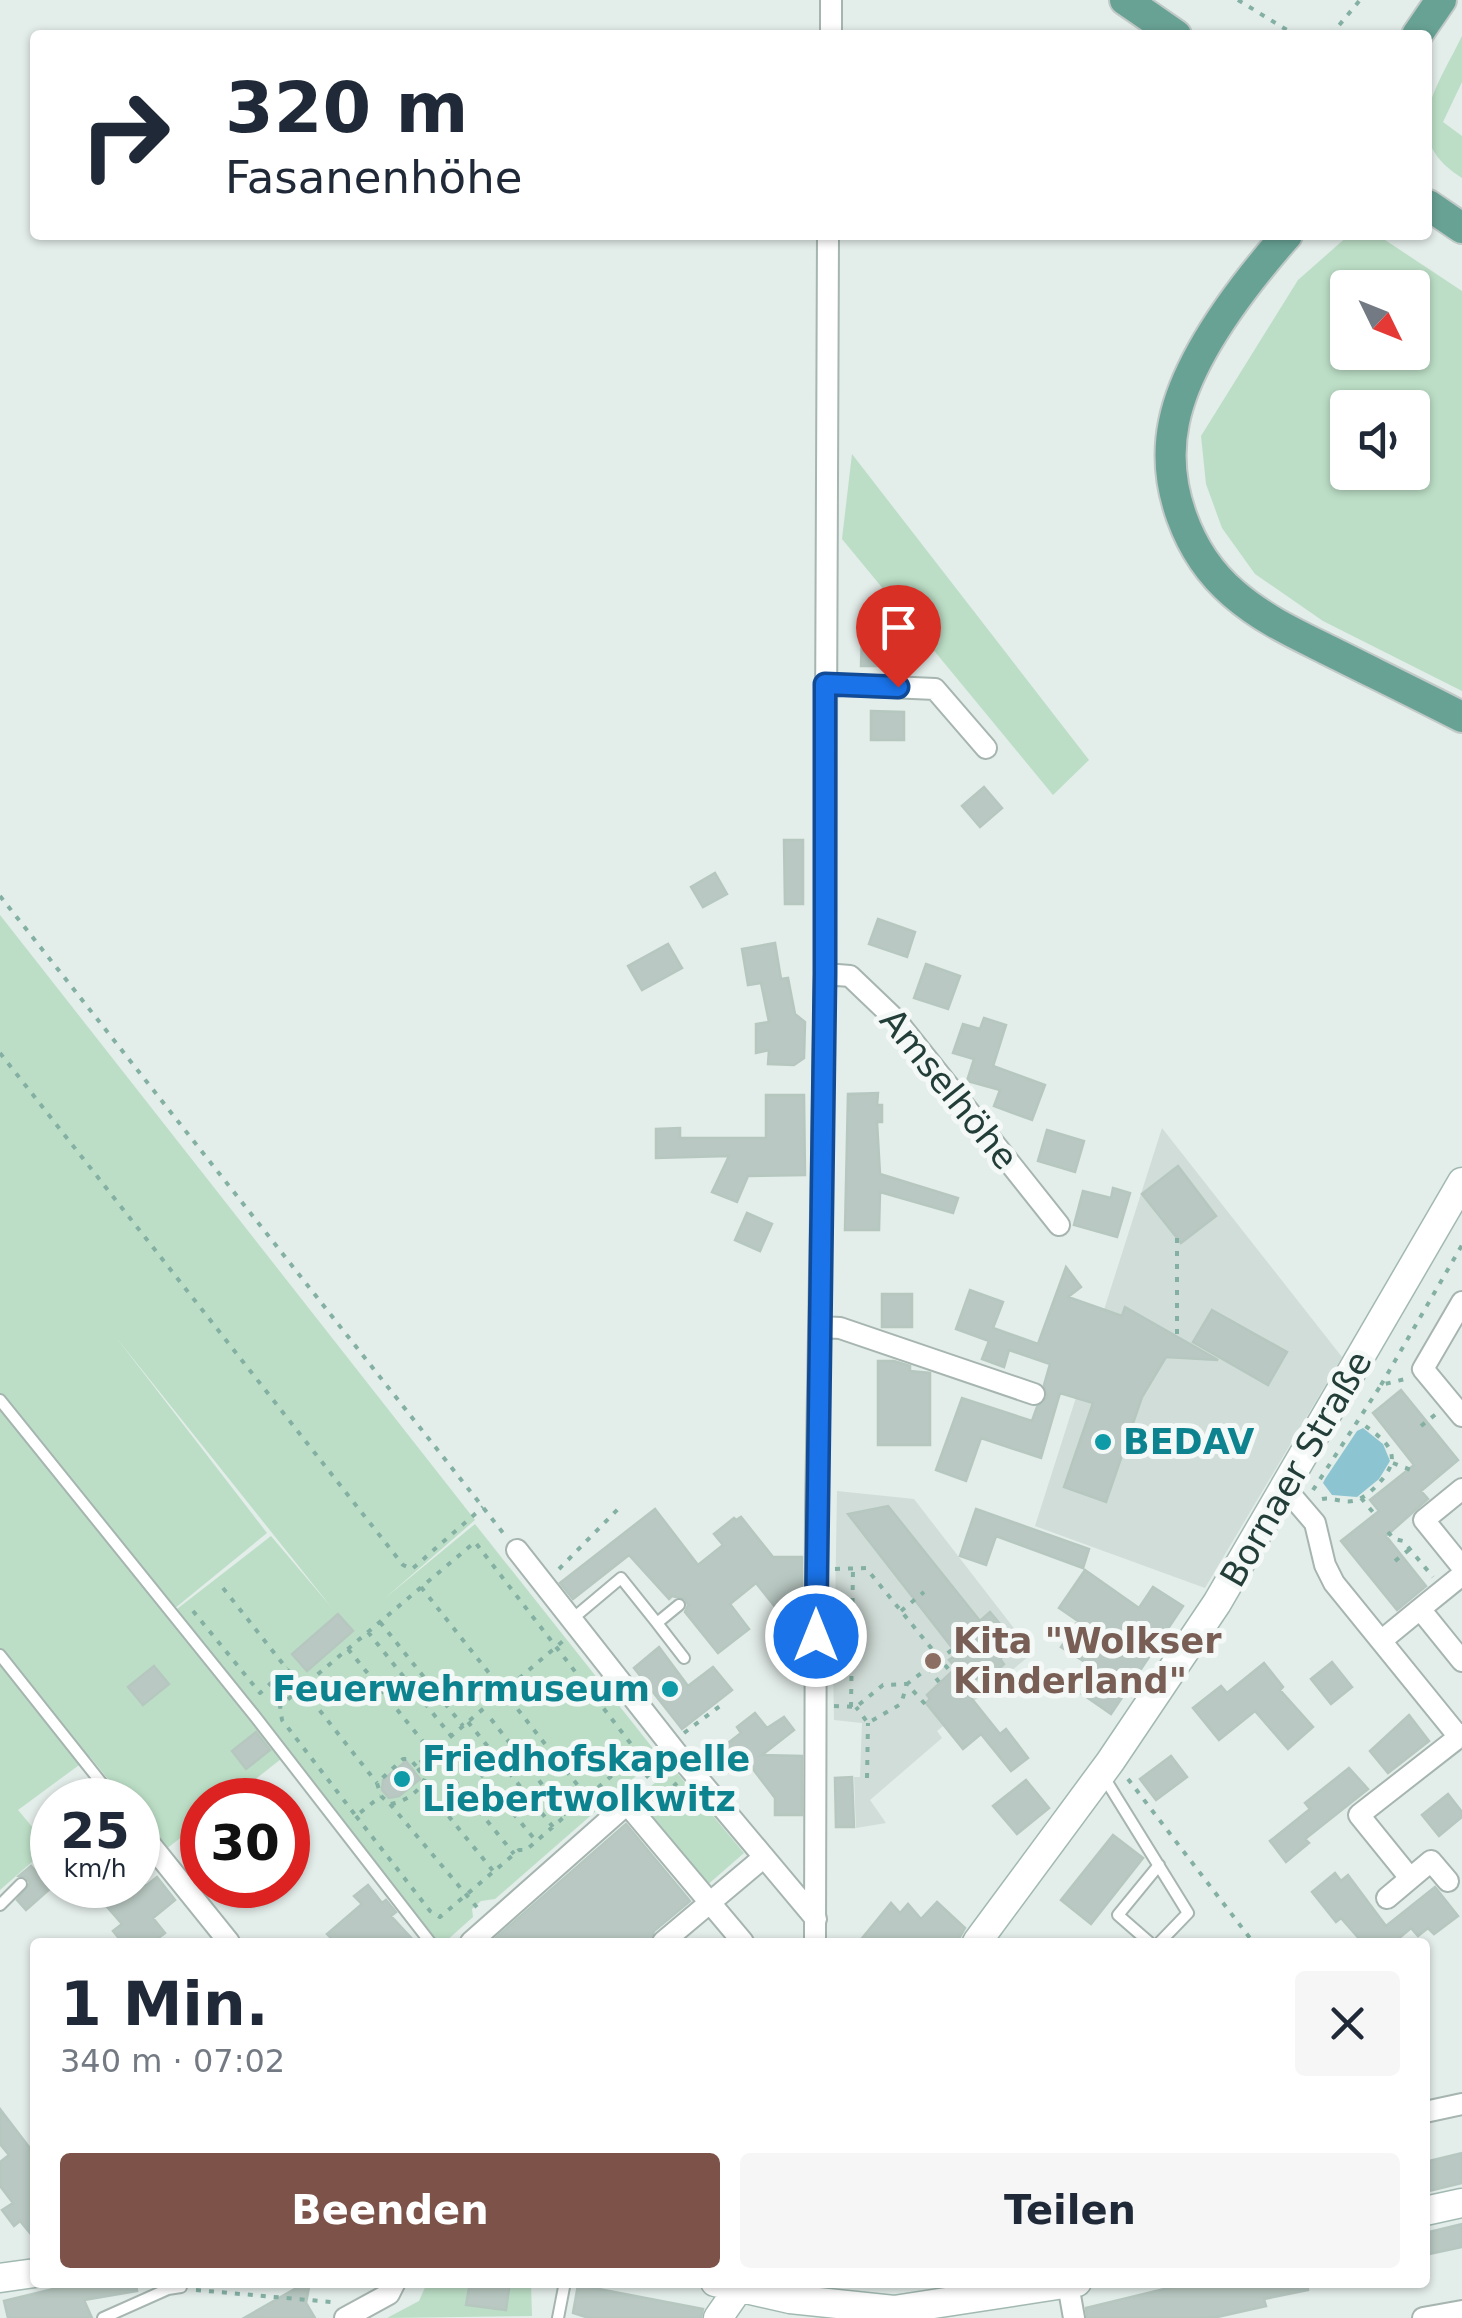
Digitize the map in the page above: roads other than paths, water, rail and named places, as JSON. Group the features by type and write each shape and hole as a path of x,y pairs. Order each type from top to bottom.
{"main road":[{"path":"1125,0 1169,30"},
{"path":"1420,30 1441,0"},
{"path":"1432,207 1462,228"},
{"path":"1261,265 1272,240"},
{"path":"1283,240 1204,349 1184,388 1173,424 1172,464 1178,510 1196,550 1232,593 1271,622 1462,717"},
{"name":"Bornaer Straße","path":"979,1938 1106,1768 1217,1603 1301,1498 1462,1182"},
{"path":"1430,2210 1462,2203"},
{"path":"0,2278 30,2273"},
{"path":"718,2318 731,2288"},
{"path":"750,2288 802,2300 894,2310 1039,2288"}],"street":[{"path":"831,0 831,30"},
{"path":"816,1938 828,240"},
{"path":"825,684 935,689 986,748"},
{"name":"Amselhöhe","path":"825,974 850,976 896,1020 1059,1224"},
{"path":"1462,1302 1423,1369 1462,1416"},
{"path":"820,1327 840,1328 1034,1394"},
{"path":"1462,1488 1424,1520 1462,1567"},
{"path":"1301,1498 1315,1523 1334,1584 1461,1736 1359,1815 1410,1878"},
{"path":"517,1550 692,1771 816,1919"},
{"path":"1381,1641 1462,1576"},
{"path":"1420,1610 1462,1661"},
{"path":"482,1938 632,1810 740,1938"},
{"path":"160,1857 225,1938"},
{"path":"668,1938 763,1858"},
{"path":"1388,1898 1431,1862 1448,1881"},
{"path":"1430,2111 1462,2104"},
{"path":"351,2315 389,2294 392,2288"},
{"path":"1072,2288 1074,2318"},
{"path":"1423,2318 1451,2315"}],"lane":[{"path":"0,1400 242,1700 427,1938"},
{"path":"575,1625 621,1578 684,1658"},
{"path":"657,1623 680,1605"},
{"path":"0,1655 98,1778"},
{"path":"1106,1768 1188,1912 1164,1938"},
{"path":"1144,1938 1118,1915 1158,1865"},
{"path":"0,1905 21,1884"},
{"path":"103,2318 171,2288"},
{"path":"558,2318 564,2288"}],"water":[{"path":"1363,1428 1383,1444 1390,1461 1379,1479 1357,1497 1332,1495 1323,1483 1357,1431"}],"place":[{"name":"BEDAV","path":"1103,1442"},
{"name":"Kita \"Wolkser Kinderland\"","path":"933,1661"},
{"name":"Feuerwehrmuseum","path":"670,1689"},
{"name":"Friedhofskapelle Liebertwolkwitz","path":"402,1779"}]}
